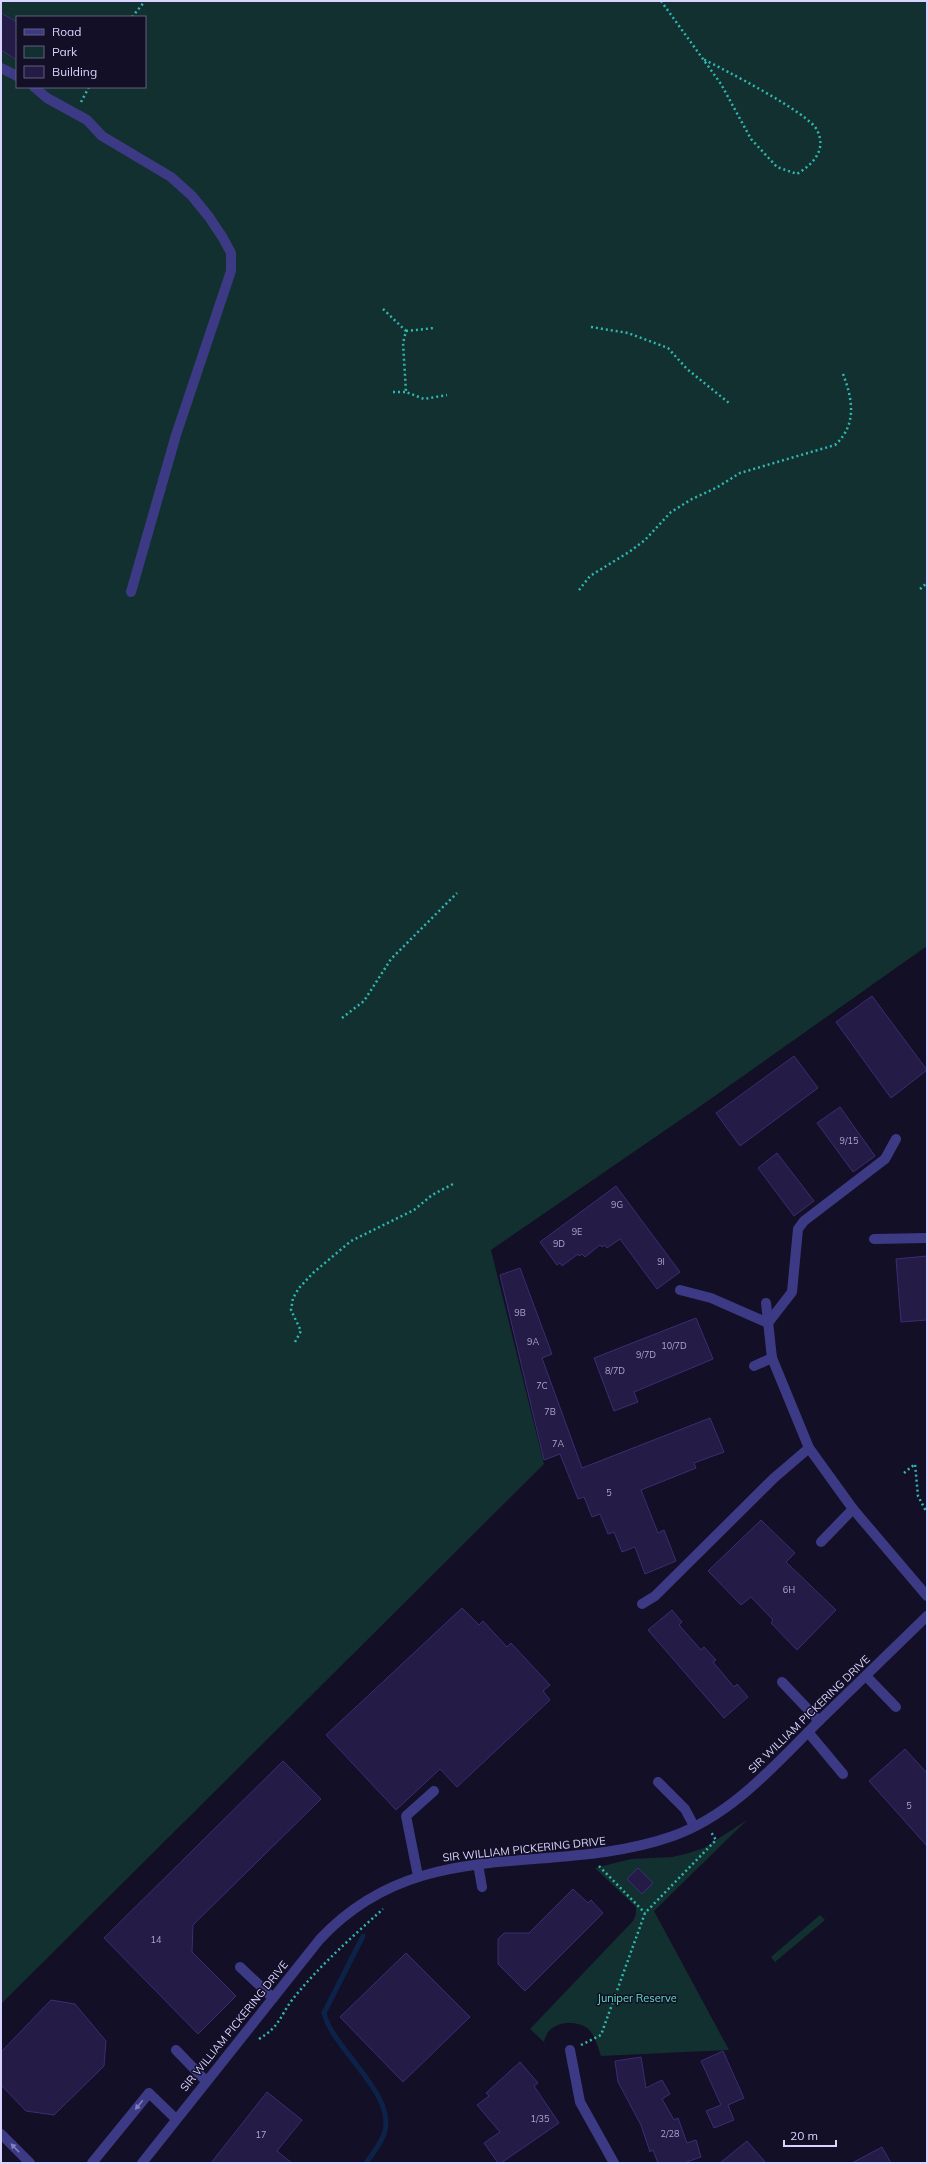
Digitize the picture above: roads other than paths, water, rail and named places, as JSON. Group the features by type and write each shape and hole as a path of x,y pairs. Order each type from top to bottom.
{"street":[{"path":"1,68 16,76"},
{"path":"35,88 47,98 86,120 102,136 171,177 192,196 209,217 230,253 231,271 176,435 131,592"},
{"path":"768,1323 792,1292 798,1229 804,1220 837,1188 885,1158 896,1139"},
{"path":"874,1239 927,1238"},
{"path":"680,1290 711,1298 768,1323"},
{"path":"766,1303 772,1358 809,1448 853,1509 927,1596"},
{"path":"754,1366 772,1358"},
{"path":"642,1604 655,1596 774,1478 809,1448"},
{"path":"821,1542 853,1509"},
{"name":"SIR WILLIAM PICKERING DRIVE","path":"142,2163 320,1939 347,1913 370,1897 418,1876 432,1872 478,1864 607,1853 673,1836 705,1821 729,1806 808,1732 927,1616"},
{"path":"866,1676 896,1707"},
{"path":"782,1682 818,1721"},
{"path":"808,1732 843,1774"},
{"path":"658,1782 685,1809 694,1826"},
{"path":"418,1876 406,1816 434,1791"},
{"path":"478,1864 482,1887"},
{"path":"240,1967 273,1998"},
{"path":"176,2050 206,2081"},
{"path":"570,2050 580,2102 614,2163"},
{"path":"92,2163 149,2093 176,2119"},
{"path":"1,2134 30,2163"}],"waterway":[{"path":"363,1936 324,2013 339,2042 374,2088 382,2104 386,2119 384,2134 366,2163"}],"park label":[{"name":"Juniper Reserve","path":"637,1998"}]}
